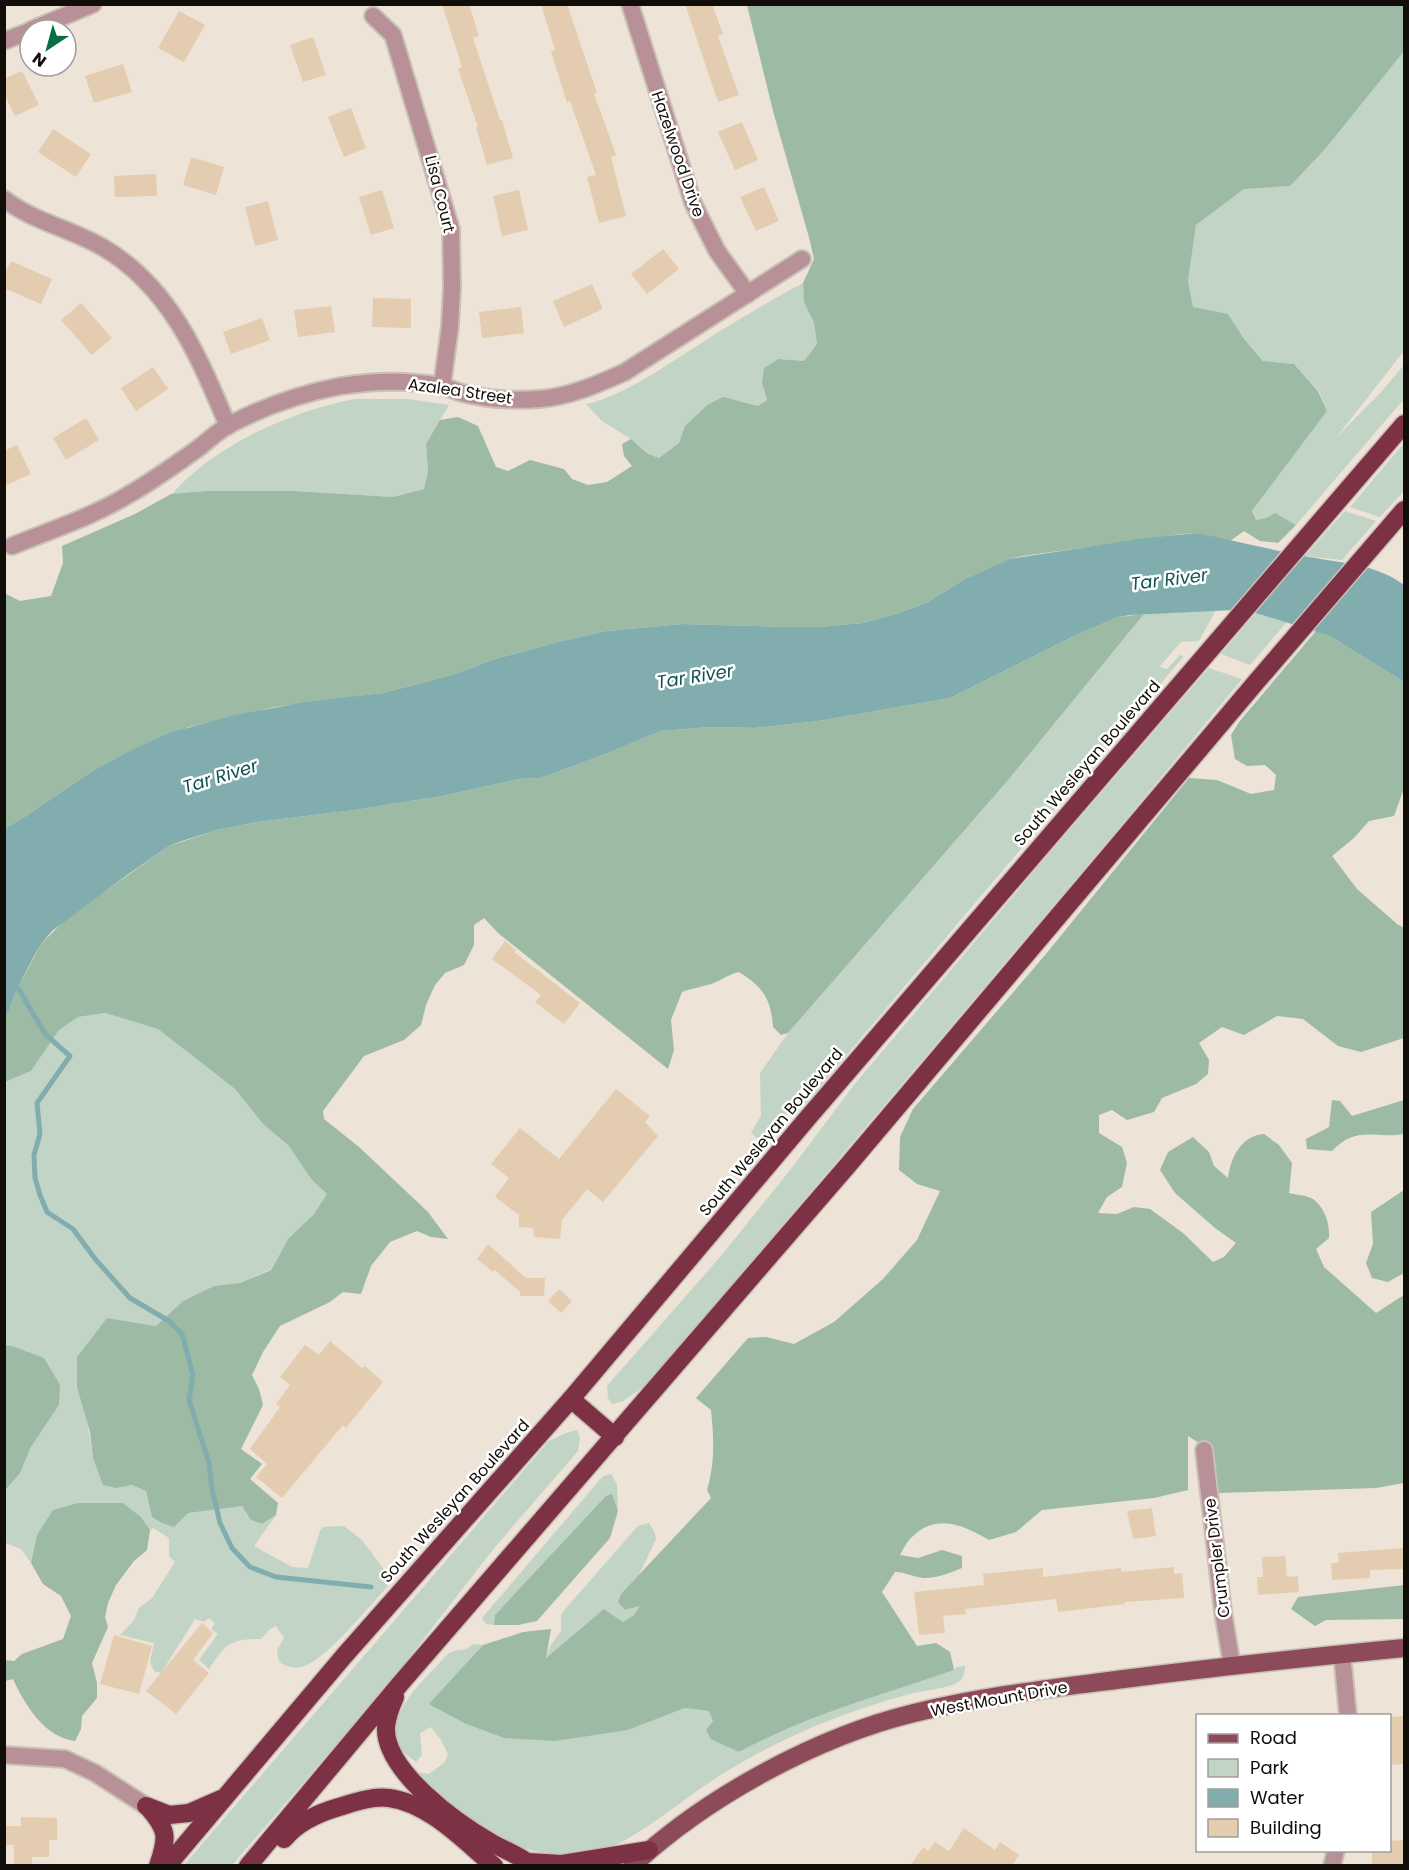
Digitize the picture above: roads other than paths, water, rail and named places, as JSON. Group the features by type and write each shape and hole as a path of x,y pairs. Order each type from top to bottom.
{"highway":[{"name":"South Wesleyan Boulevard","path":"167,1866 352,1648 572,1399 814,1111 1404,424"},
{"path":"248,1866 400,1684 849,1164 1400,515"},
{"path":"572,1399 615,1437"},
{"path":"400,1684 389,1712 386,1729 388,1744 396,1762 423,1792 488,1841 530,1864 562,1864 649,1850"},
{"path":"146,1806 169,1815 189,1813 225,1797"},
{"path":"261,1866 292,1829 320,1813 367,1798 389,1798 414,1804 494,1866"},
{"path":"146,1806 162,1823 166,1844 158,1866"}],"main road":[{"name":"West Mount Drive","path":"632,1866 649,1850 688,1821 732,1791 772,1769 817,1747 863,1729 912,1714 1019,1693 1232,1665 1404,1648"}],"street":[{"path":"60,18 93,4"},
{"name":"Hazelwood Drive","path":"630,4 693,203 717,251 748,294"},
{"name":"Lisa Court","path":"373,16 393,35 451,229 450,326 442,386"},
{"path":"4,41 18,35"},
{"path":"4,199 19,210 104,247 149,285 170,309 189,339 228,426"},
{"name":"Azalea Street","path":"12,546 90,514 126,496 160,475 228,426 268,408 341,386 408,382 442,386 461,393 512,400 550,398 579,390 625,372 802,259"},
{"name":"Crumpler Drive","path":"1204,1450 1223,1612 1232,1665"},
{"path":"1342,1654 1348,1714"},
{"path":"4,1755 65,1759 95,1773 146,1806"}],"water":[{"name":"Tar River","path":"1196,533 1369,568 1404,585 1404,682 1330,636 1256,613 1234,610 1130,615 1118,617 1076,635 950,698 819,721 755,728 709,727 661,731 540,778 519,779 442,796 257,822 217,830 169,846 52,931 34,956 16,991 5,1020 5,828 91,772 169,733 235,715 306,702 383,693 455,674 495,659 606,631 683,624 819,627 862,623 926,603 967,578 1009,559 1145,538"}],"waterway":[{"path":"18,988 45,1034 70,1056 37,1103 40,1134 34,1155 35,1178 40,1195 47,1212 73,1229 96,1260 130,1298 169,1321 182,1334 193,1375 189,1400 209,1463 220,1523 232,1548 250,1567 276,1577 371,1587"}]}
